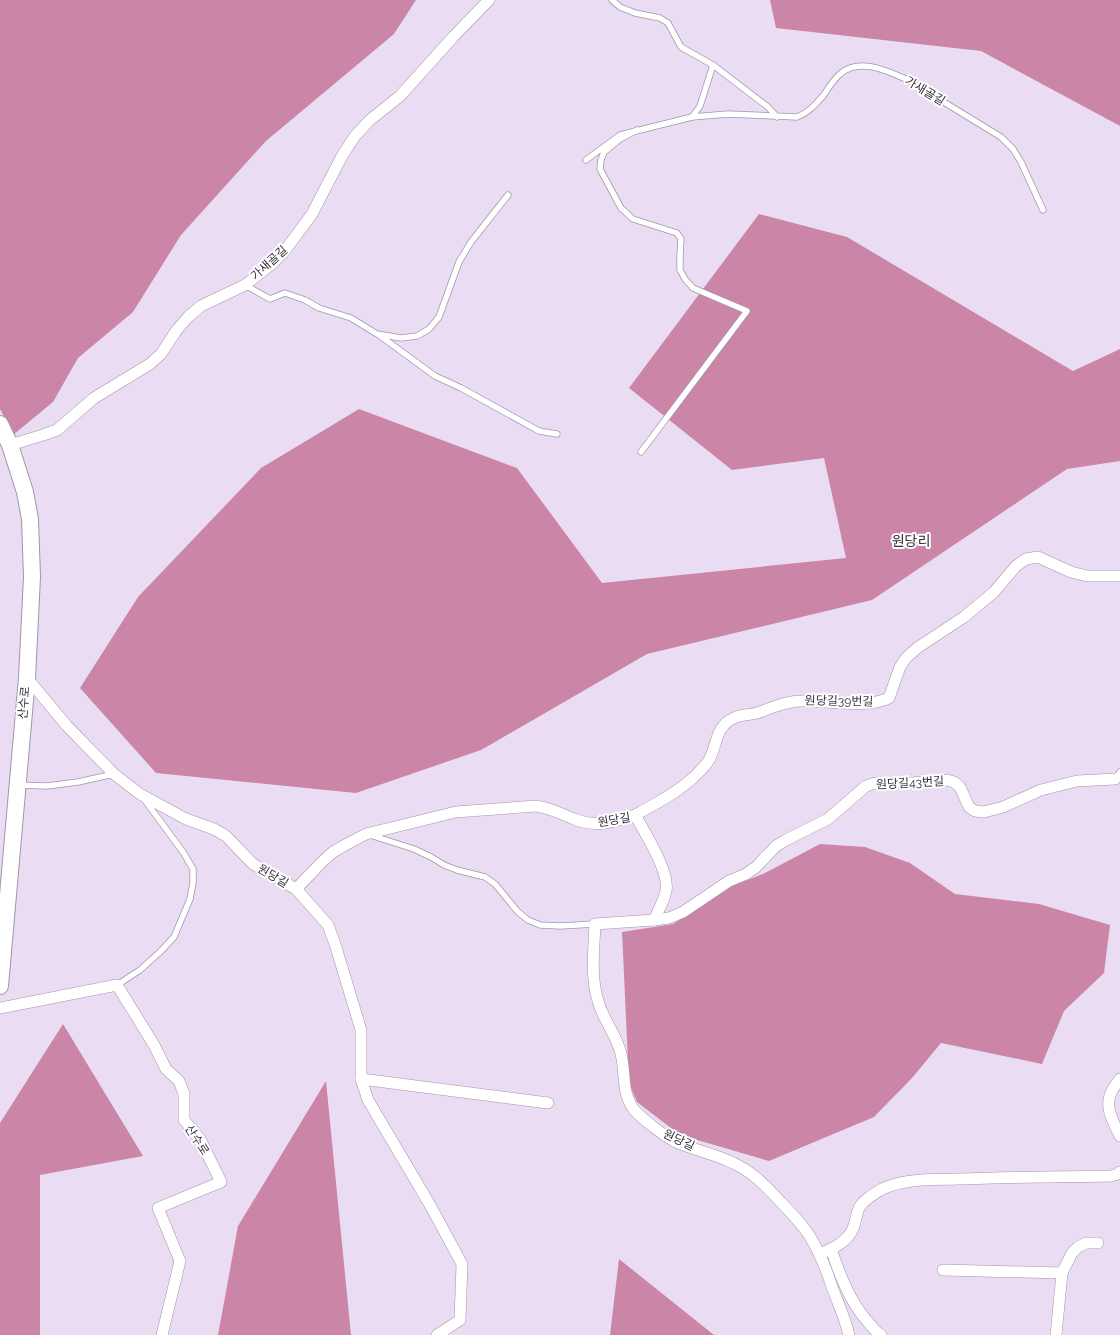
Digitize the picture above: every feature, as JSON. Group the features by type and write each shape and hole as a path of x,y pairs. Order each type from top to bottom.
{"main road":[{"name":"산수로","path":"0,424 10,445 25,492 30,519 32,546 32,577 26,678 0,986"}],"street":[{"name":"가새골길","path":"10,445 57,430 94,398 150,364 161,354 176,331 188,317 201,306 245,285 273,263 286,250 312,214 342,156 355,136 370,120 400,96 489,0"},
{"name":"원당길39번길","path":"635,815 678,789 697,774 708,762 718,732 725,723 735,717 757,713 784,703 800,700 867,704 889,698 900,667 906,658 917,648 964,617 994,592 1016,566 1026,559 1038,557 1071,572 1087,576 1120,576"},
{"name":"원당길","path":"26,678 67,726 114,774 140,794 186,819 214,829 226,836 253,864 296,889 333,852 366,834 456,812 513,807 548,807 575,820 588,824 618,821 635,815 664,871 666,890 654,920"},
{"name":"원당길43번길","path":"654,920 669,918 683,912 729,881 756,868 776,846 828,819 866,786 875,783 911,783 947,780 954,782 960,787 969,807 975,811 984,812 1003,807 1041,790 1076,781 1118,777"},
{"path":"296,889 328,925 335,944 361,1030 361,1079 368,1100 430,1205 462,1264 460,1320 437,1335"},
{"path":"595,924 654,920"},
{"name":"원당길","path":"595,924 593,970 594,988 599,1005 621,1052 624,1064 626,1094 630,1103 636,1112 664,1135 677,1142 733,1163 749,1172 762,1182 794,1216 808,1234 820,1254 846,1322 849,1335"},
{"path":"0,1008 117,985"},
{"name":"산수로","path":"117,985 154,1045 166,1069 179,1081 184,1094 184,1120 200,1140 221,1182 158,1208 180,1261 162,1335"},
{"path":"361,1079 548,1103"},
{"path":"1120,1079 1110,1093 1109,1110 1120,1136"},
{"path":"820,1254 844,1241 850,1234 855,1226 859,1208 865,1200 883,1189 896,1184 986,1178 1111,1176 1120,1172"},
{"path":"1056,1335 1062,1273 1072,1253 1078,1247 1086,1243 1098,1243"},
{"path":"831,1249 843,1284 851,1299 860,1314 880,1335"},
{"path":"943,1270 1062,1273"}],"lane":[{"path":"612,0 620,7 635,13 660,18 668,23 681,47 713,65 768,107 777,117"},
{"path":"692,117 700,106 713,65"},
{"name":"가새골길","path":"637,130 692,117 728,114 797,117 806,114 818,102 840,74 848,69 860,66 874,68 890,72 906,79 1001,137 1013,149 1021,162 1043,210"},
{"path":"586,160 620,134 637,130"},
{"path":"637,130 620,139 604,152 601,160 600,169 621,208 633,219 677,233 681,238 680,270 685,279 693,288 747,311 641,452"},
{"path":"377,334 401,338 412,337 417,336 429,329 438,317 459,262 471,242 508,195"},
{"path":"245,285 270,299 285,293 304,300 319,308 351,318 377,334 435,376 461,388 539,431 557,434"},
{"path":"17,785 47,786 78,782 114,774"},
{"path":"117,985 140,970 174,937 190,899 193,883 192,869 183,852 140,794"},
{"path":"366,834 414,849 444,865 457,870 485,877 495,884 518,912 528,920 540,925 560,926 595,924"}],"shaded area":[{"path":"0,0 416,0 394,34 266,141 181,235 133,312 78,358 53,402 13,435 0,409"},
{"path":"770,0 1120,0 1120,126 981,51 776,28"},
{"path":"759,214 847,237 1073,371 1120,349 1120,461 1067,469 872,600 647,654 481,750 356,793 156,773 80,688 138,597 261,468 359,409 517,468 602,583 846,558 824,458 732,470 629,388"},
{"path":"820,844 865,847 910,863 955,894 1039,904 1110,925 1104,973 1064,1011 1042,1064 941,1043 912,1078 874,1117 769,1161 680,1135 637,1102 629,1083 622,932 673,924 732,886 765,873"},
{"path":"63,1024 143,1156 40,1175 40,1335 0,1335 0,1123"},
{"path":"326,1081 351,1335 218,1335 238,1226"},
{"path":"619,1259 714,1335 610,1335"}],"district":[{"name":"원당리","path":"911,541"}]}
